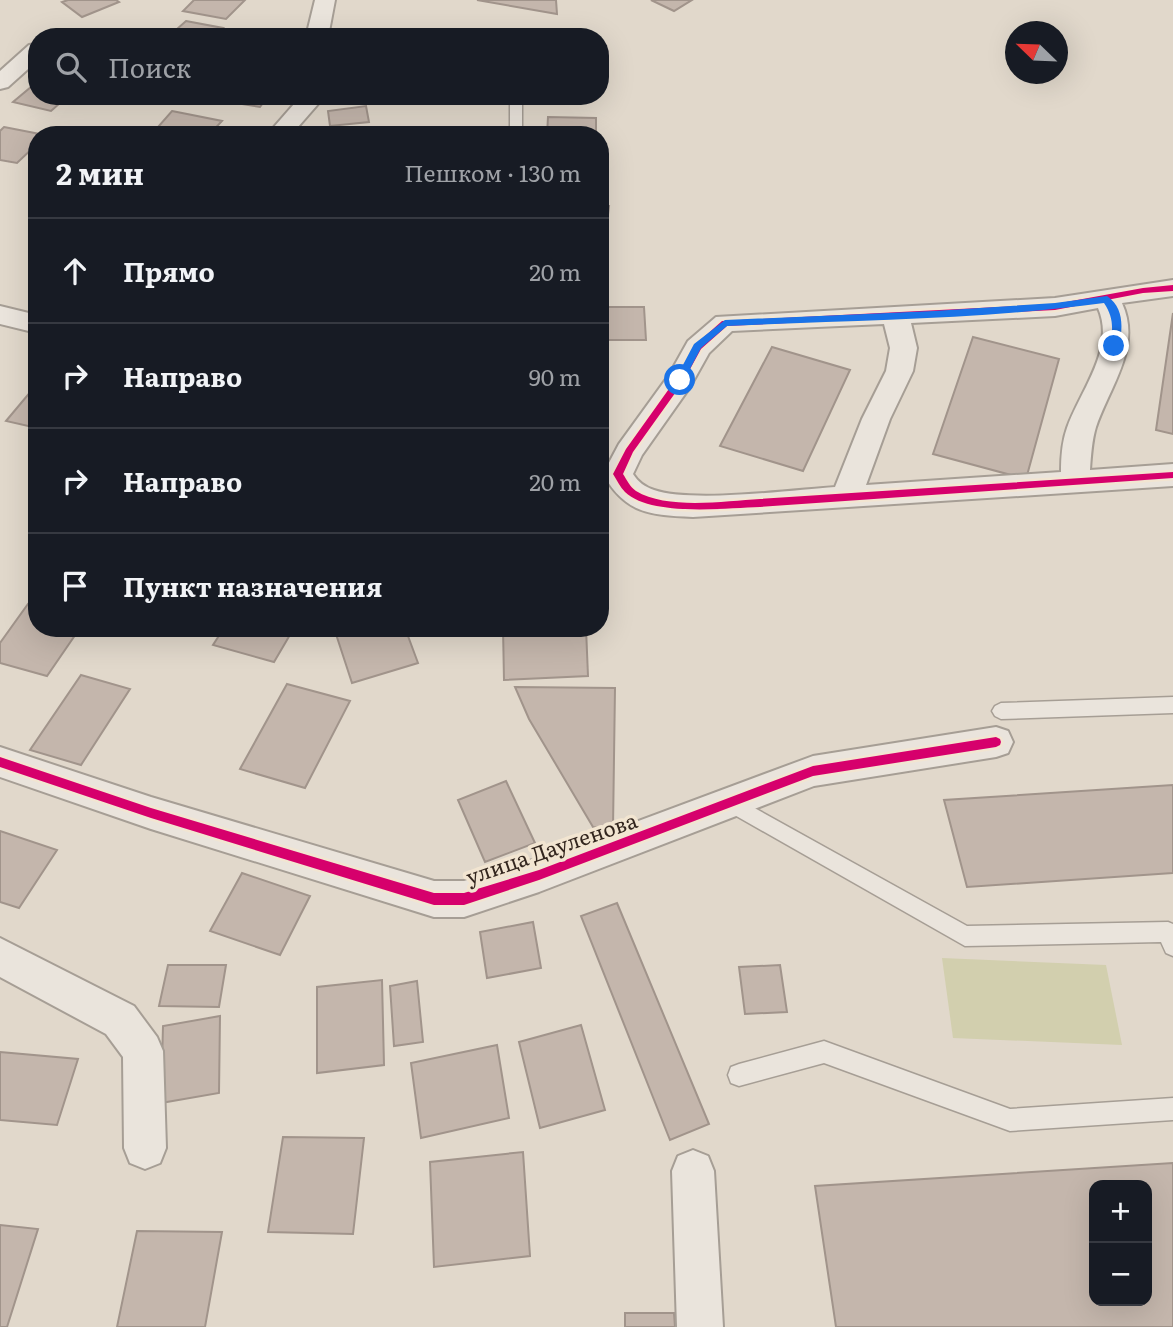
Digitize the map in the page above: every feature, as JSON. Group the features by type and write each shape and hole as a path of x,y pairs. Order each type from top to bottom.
{"street":[{"path":"319,28 325,0"},
{"path":"0,82 28,58"},
{"path":"286,126 306,105"},
{"path":"1173,288 1149,289 1107,299 1055,306 725,323 698,346 680,380 629,451 618,474 630,492 652,503 760,503 1173,475"},
{"path":"1075,480 1077,443 1109,366 1118,329 1116,314 1107,299"},
{"path":"0,315 28,322"},
{"path":"846,496 877,417 900,374 902,334 895,316"},
{"name":"улица Дауленова","path":"0,762 151,813 434,899 464,899 539,875 813,771 998,727"},
{"path":"0,957 120,1020 143,1051 145,1148"},
{"path":"693,1171 700,1327"}],"lane":[{"path":"516,105 516,126"},
{"path":"998,727 1173,705"},
{"path":"731,803 965,936 1168,932 1173,946"},
{"path":"739,1075 824,1052 1010,1120 1173,1109"}],"shaded area":[{"path":"942,958 1106,965 1122,1045 953,1038"}],"building":[{"path":"194,0 245,0 226,19 183,11"},
{"path":"477,0 556,0 557,14"},
{"path":"651,0 692,0 674,11"},
{"path":"62,2 119,2 82,17"},
{"path":"186,21 223,28 178,28"},
{"path":"28,90 28,105 58,105 51,111 13,102"},
{"path":"366,106 369,122 330,126 328,111"},
{"path":"172,111 222,121 217,126 159,126"},
{"path":"548,117 596,118 596,126 548,126"},
{"path":"4,127 28,132 28,153 17,163 0,160 0,131"},
{"path":"609,307 644,307 646,340 609,340"},
{"path":"1173,313 1173,434 1156,430"},
{"path":"973,337 1059,359 1026,479 933,454"},
{"path":"772,347 850,370 803,471 720,446"},
{"path":"28,395 28,426 6,421"},
{"path":"28,604 28,637 74,637 47,676 0,663 0,643"},
{"path":"218,637 289,637 274,662 213,645"},
{"path":"337,637 408,637 418,663 352,683"},
{"path":"503,637 586,637 588,676 504,680"},
{"path":"81,675 130,689 81,765 30,750"},
{"path":"287,684 350,701 305,788 240,769"},
{"path":"515,687 615,688 613,828 593,827 529,719"},
{"path":"506,781 535,843 485,862 458,800"},
{"path":"1173,785 1173,873 967,887 944,800"},
{"path":"0,831 57,850 19,908 0,902"},
{"path":"242,873 310,896 280,955 210,931"},
{"path":"617,903 709,1124 670,1140 581,916"},
{"path":"533,922 541,968 487,978 480,932"},
{"path":"168,965 226,965 219,1007 159,1006"},
{"path":"780,965 787,1012 745,1014 739,967"},
{"path":"382,980 384,1065 317,1073 317,987"},
{"path":"417,981 423,1042 394,1046 390,986"},
{"path":"220,1016 219,1093 161,1103 163,1026"},
{"path":"581,1025 605,1110 540,1128 519,1042"},
{"path":"497,1045 509,1118 421,1138 411,1063"},
{"path":"0,1052 78,1059 57,1125 0,1120"},
{"path":"283,1137 364,1138 353,1234 268,1232"},
{"path":"523,1152 530,1256 434,1267 430,1162"},
{"path":"1173,1163 1173,1327 836,1327 815,1186"},
{"path":"0,1225 38,1229 7,1327 0,1327"},
{"path":"137,1231 222,1232 205,1327 117,1327"},
{"path":"625,1313 674,1313 675,1327 625,1327"}],"cycle path":[{"path":"1173,288 1055,307 725,323 698,347 680,380 629,451 618,474 629,490 643,499 693,506 1173,475"},
{"path":"0,762 151,813 434,899 464,899 539,875 813,771 996,742"}],"route":[{"path":"680,380 698,346 725,323 934,314 1080,304 1107,299 1116,314 1118,329 1114,346"}]}
